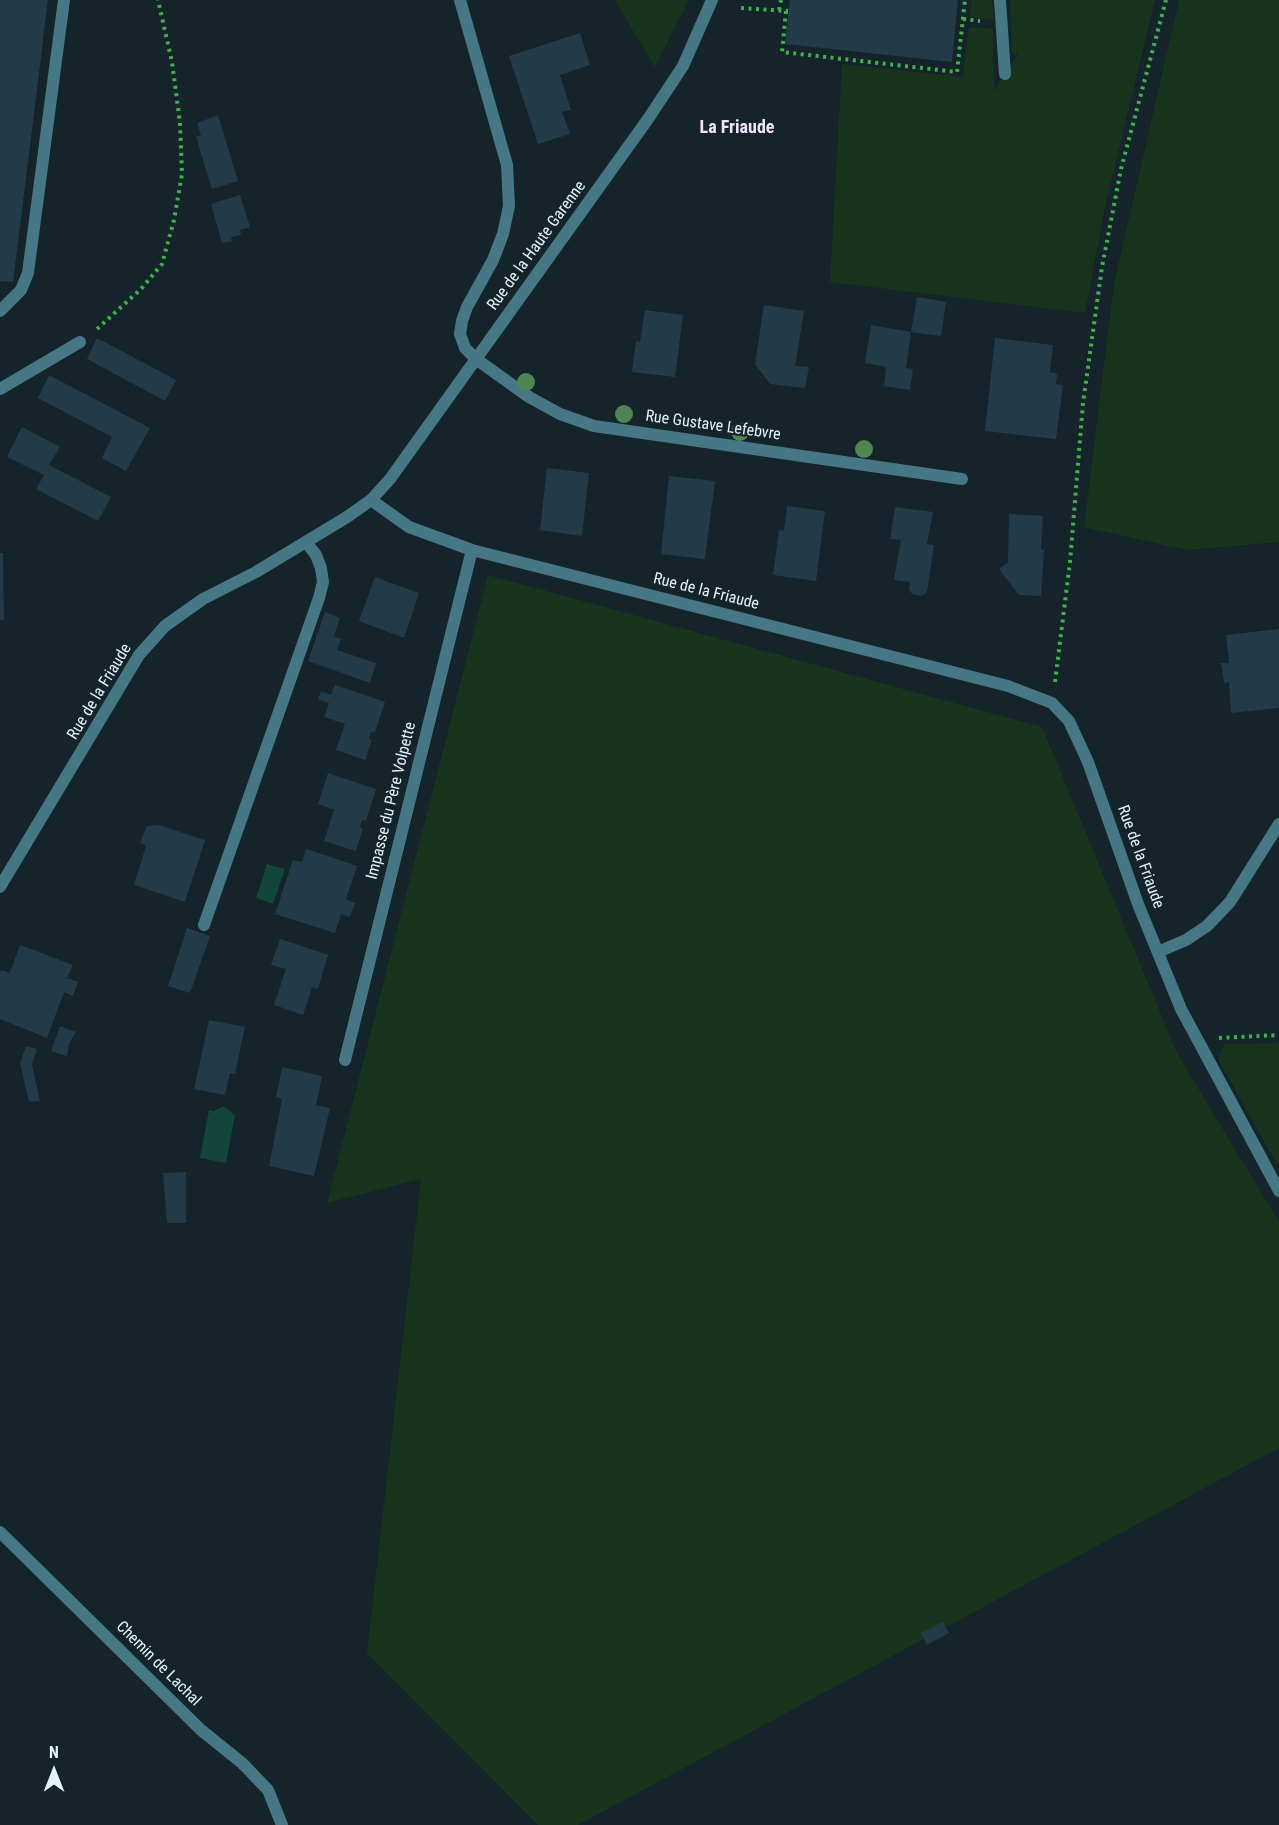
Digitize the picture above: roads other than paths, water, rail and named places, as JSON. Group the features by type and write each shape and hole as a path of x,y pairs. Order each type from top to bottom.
{"street":[{"path":"0,311 21,290 28,273 64,0"},
{"path":"460,0 507,165 509,206 503,234 493,260 467,307 462,321 460,334 465,348 476,359"},
{"name":"Rue de la Haute Garenne","path":"371,500 390,479 679,72 712,0"},
{"path":"1000,0 1005,74"},
{"path":"0,389 80,342"},
{"name":"Rue Gustave Lefebvre","path":"476,359 529,397 560,414 594,426 962,479"},
{"name":"Rue de la Friaude","path":"0,887 140,655 165,626 203,599 306,542 371,500 410,527 472,550 1008,686 1052,703 1069,721 1088,762 1158,952 1200,1048 1279,1191"},
{"path":"204,925 320,598 323,582 321,568 316,555 306,542"},
{"name":"Impasse du Père Volpette","path":"345,1060 472,550"},
{"path":"1158,952 1200,931 1230,902 1279,824"},
{"name":"Chemin de Lachal","path":"0,1532 201,1730 242,1763 268,1790 282,1825"}],"district":[{"name":"La Friaude","path":"737,128"}]}
